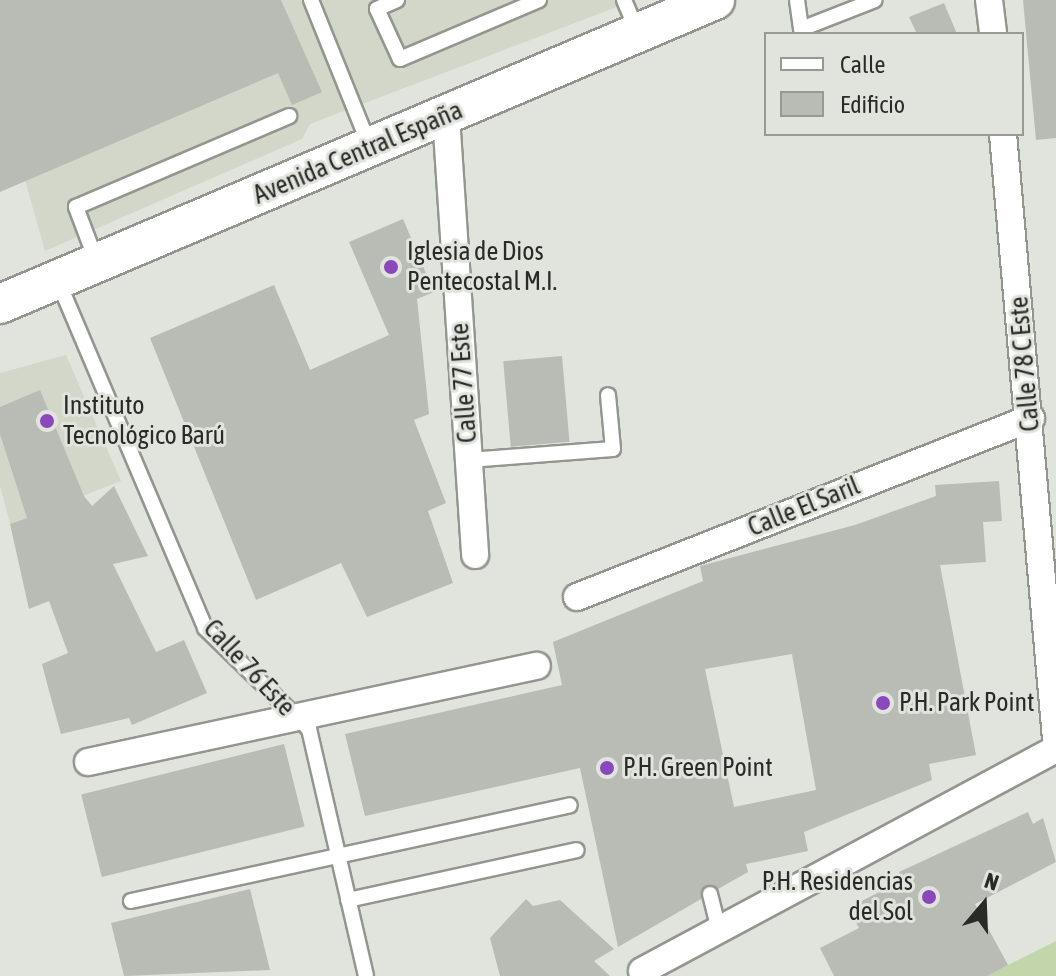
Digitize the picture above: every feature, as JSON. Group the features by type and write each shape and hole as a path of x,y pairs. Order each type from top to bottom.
{"main road":[{"name":"Avenida Central España","path":"0,304 446,116 631,17 715,0"}],"street":[{"path":"989,0 993,32"},
{"name":"Calle 77 Este","path":"446,116 475,555"},
{"name":"Calle 78 C Este","path":"1003,136 1031,418 1048,544 1056,738"},
{"name":"Calle El Saril","path":"577,597 1031,418"},
{"path":"88,762 537,666"},
{"path":"642,971 1056,749"}],"lane":[{"path":"311,0 371,148"},
{"path":"397,0 377,9 400,59 539,0"},
{"path":"797,0 801,29 875,0"},
{"path":"98,264 76,207 289,116"},
{"name":"Calle 76 Este","path":"58,281 205,628 309,729 366,976"},
{"path":"469,460 613,449 608,395"},
{"path":"131,901 570,805"},
{"path":"348,900 577,850"},
{"path":"710,894 719,931"}],"shaded area":[{"path":"0,0 635,0 310,124 302,139 45,251 0,92"},
{"name":"Instituto Tecnológico Barú","path":"66,355 121,481 10,524 0,486 0,373"}],"green space":[{"path":"1056,941 1056,976 987,976 1008,965"}],"building":[{"path":"0,0 281,0 322,92 292,105 278,73 0,192"},
{"path":"1023,0 1056,0 1056,138 1036,140"},
{"path":"944,3 956,32 916,32 909,17"},
{"path":"403,219 434,292 417,299 429,414 414,420 446,503 428,511 453,583 367,617 341,563 256,600 150,338 274,285 310,370 389,335 349,242"},
{"path":"562,356 569,442 511,447 503,361"},
{"path":"40,390 84,496 92,506 114,486 148,556 113,564 156,652 184,640 207,693 132,725 129,718 61,734 49,691 42,664 68,653 49,601 29,609 10,524 27,518 0,434 0,407"},
{"path":"999,481 1002,521 983,522 986,562 940,565 976,755 929,764 932,780 804,832 808,851 746,864 748,872 718,889 704,886 701,899 618,947 580,768 365,816 345,734 562,685 553,642 703,581 700,566 855,525 936,496 935,485","holes":["792,654 816,790 734,807 705,669"]},
{"path":"284,744 305,826 102,877 81,795"},
{"name":"P.H. Residencias del Sol","path":"1028,812 1033,824 1043,818 1056,862 975,904 1008,965 987,976 834,976 820,948 859,928 848,908 903,880 899,872"},
{"path":"250,889 270,970 124,976 111,923"},
{"path":"526,899 533,906 560,900 614,949 594,961 610,976 500,976 490,938"}],"place":[{"name":"Iglesia de Dios Pentecostal M.I.","path":"391,267"},
{"name":"Instituto Tecnológico Barú","path":"47,421"},
{"name":"P.H. Park Point","path":"883,703"},
{"name":"P.H. Green Point","path":"607,768"},
{"name":"P.H. Residencias del Sol","path":"929,897"}]}
